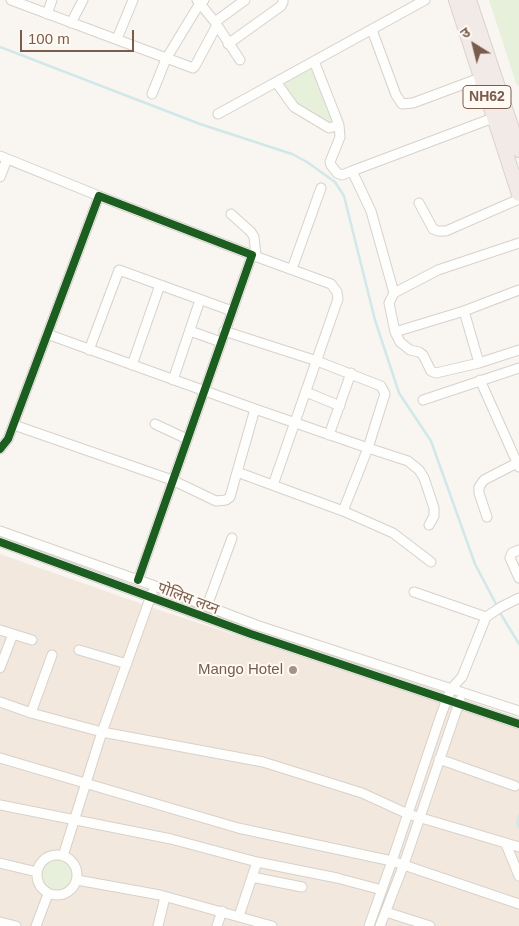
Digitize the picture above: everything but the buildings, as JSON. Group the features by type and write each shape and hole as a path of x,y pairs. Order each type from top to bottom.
{"highway":[{"name":"NH62","path":"456,0 519,194"},
{"name":"NH62","path":"468,0 518,143"}],"street":[{"path":"47,14 52,0"},
{"path":"71,23 83,0"},
{"path":"117,39 133,0"},
{"path":"15,1 193,68 208,44 216,24 244,0"},
{"path":"228,44 281,6 283,0"},
{"path":"218,114 425,0"},
{"path":"152,94 166,59 200,1 240,60"},
{"path":"372,30 396,95 402,104 413,103 480,78"},
{"path":"314,61 339,125 340,137 330,162 334,169 342,175 494,118"},
{"path":"276,82 294,107 329,128 339,125"},
{"path":"0,177 4,157 99,196 331,284 337,292 338,299 273,485"},
{"path":"352,171 371,210 394,293"},
{"path":"292,269 320,188"},
{"path":"0,449 8,439 14,425 99,196"},
{"path":"419,203 433,229 446,231 519,199"},
{"path":"138,580 224,331 254,256 254,238 251,232 231,214"},
{"path":"519,243 438,270 394,293 389,303 395,332 400,342 410,350 423,355 431,371 436,373 479,363 519,350"},
{"path":"90,350 119,270 232,311"},
{"path":"132,365 160,285"},
{"path":"395,332 464,311 519,290"},
{"path":"173,380 200,300"},
{"path":"464,311 479,363"},
{"path":"190,331 221,342"},
{"path":"224,331 317,361 381,386 384,394 368,448 343,511"},
{"path":"47,334 255,409 408,461 424,478 434,508 434,516 429,525"},
{"path":"423,400 519,368"},
{"path":"329,434 351,373"},
{"path":"480,380 518,465 484,480 479,487 486,517"},
{"path":"306,392 340,406"},
{"path":"14,425 172,480 222,502 230,497 255,409"},
{"path":"154,424 187,439"},
{"path":"237,472 343,511 393,533 431,562"},
{"name":"पोलिस लय्न","path":"0,530 256,625 519,711"},
{"path":"207,606 232,538"},
{"path":"0,542 251,634 518,724"},
{"path":"519,550 512,553 510,558 519,578"},
{"path":"63,856 102,732 155,586"},
{"path":"414,592 487,616"},
{"path":"369,926 446,699 451,689 462,677 487,616 501,606 519,598"},
{"path":"0,630 32,640"},
{"path":"0,668 13,634"},
{"path":"78,650 127,664"},
{"path":"31,712 52,655"},
{"path":"380,926 404,864 462,693 462,677"},
{"path":"0,702 102,732 263,762 362,793 408,814 513,846 519,876"},
{"path":"0,758 238,828 404,864 519,904"},
{"path":"439,759 515,786"},
{"path":"0,806 171,839 256,862 337,878 382,890"},
{"path":"52,855 63,856 69,858 74,864 77,871 77,880 71,890 62,895 55,896 48,894 40,886 37,872 37,869 44,860 52,855"},
{"path":"239,916 256,862"},
{"path":"0,863 37,872"},
{"path":"252,877 302,887"},
{"path":"77,880 166,897 272,926"},
{"path":"36,926 48,894"},
{"path":"158,926 166,897"},
{"path":"216,926 222,911"},
{"path":"386,912 430,926"},
{"path":"0,922 16,926"}],"shaded area":[{"path":"0,554 162,611 519,728 519,926 0,926"}],"green space":[{"path":"489,0 519,0 519,85 517,86"},
{"path":"312,66 334,121 332,124 328,125 299,107 282,84"},
{"path":"57,859 63,860 71,868 71,880 63,888 57,889 51,888 43,880 42,874 43,868 51,860"}],"waterway":[{"path":"0,47 200,124 292,154 335,182 344,196 375,320 399,393 431,441 475,564 497,606"},
{"path":"499,611 519,644"},
{"path":"519,816 517,823 519,827"}],"cycle path":[{"path":"0,449 8,439 99,196 252,255 138,580"},
{"path":"0,542 251,634 519,724"}],"place":[{"name":"Mango Hotel","path":"293,670"}]}
